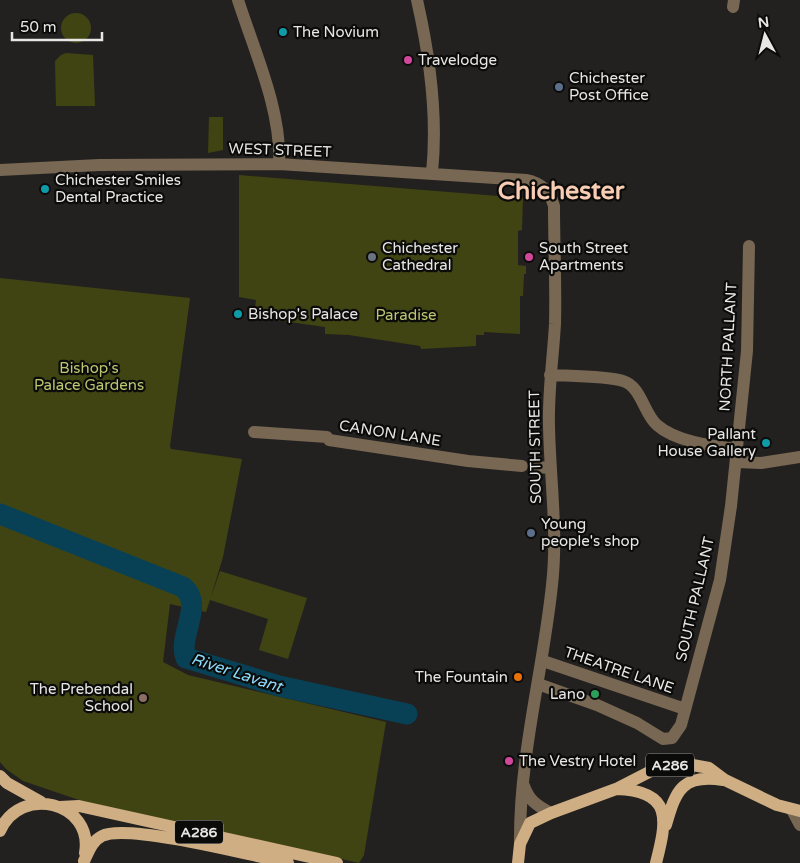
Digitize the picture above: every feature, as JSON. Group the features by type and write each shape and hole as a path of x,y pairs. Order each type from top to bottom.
{"main road":[{"name":"A286","path":"518,863 520,844 530,823 551,813 616,790 650,770 661,766 687,764 709,768 725,780 777,805 796,810"},
{"path":"0,776 7,783 41,802 60,807 71,814 82,829 86,848 84,862"},
{"name":"A286","path":"656,863 672,802 690,780 704,777 725,780"},
{"name":"A286","path":"616,790 641,791 651,796 663,813 664,830"},
{"path":"0,831 9,816 19,808 41,802"},
{"name":"A286","path":"60,807 79,806 337,863"},
{"name":"A286","path":"84,862 93,842 103,835 117,833 151,835 288,863"}],"street":[{"path":"238,0 271,102 280,154 279,164"},
{"path":"417,0 432,83 434,140 432,174"},
{"name":"WEST STREET","path":"0,170 99,165 279,164 530,181 543,187 551,198"},
{"name":"SOUTH STREET","path":"520,844 522,780 543,662 552,583 554,534 550,468 550,375 554,324 554,206 551,198"},
{"name":"NORTH PALLANT","path":"737,455 747,351 749,246"},
{"path":"550,375 624,381 635,389 647,415 657,426 668,433 720,447 761,463 800,457"},
{"name":"CANON LANE","path":"254,432 327,437 329,440 468,461 550,468"},
{"name":"SOUTH PALLANT","path":"537,689 597,705 636,723 663,739 672,738 681,725 686,709 720,580 737,455"},
{"name":"THEATRE LANE","path":"543,662 686,709"},
{"path":"522,780 527,796 536,805 551,813"},
{"path":"796,810 800,825"}],"green space":[{"path":"76,13 86,18 91,28 86,38 76,43 66,38 61,28 66,18"},
{"path":"66,53 93,55 95,106 56,106 55,61"},
{"path":"209,117 223,117 223,150 208,153"},
{"name":"Paradise","path":"239,175 523,198 522,230 518,231 518,265 526,266 526,274 524,274 523,296 520,296 520,334 484,332 484,335 476,335 476,346 421,349 420,346 349,335 325,334 325,327 254,317 256,300 239,297"},
{"name":"Bishop's Palace Gardens","path":"0,278 190,298 170,446 171,449 242,459 223,557 206,612 170,604 163,662 188,675 386,722 364,855 359,863 82,801 23,781 6,769 0,762"},
{"path":"220,571 307,598 288,659 259,650 268,619 210,600"}],"waterway":[{"name":"River Lavant","path":"0,514 183,587 189,594 191,603 184,649 186,658 279,686 407,714"}],"place":[{"name":"The Novium","path":"283,32"},
{"name":"Travelodge","path":"408,60"},
{"name":"Chichester Post Office","path":"559,87"},
{"name":"Chichester Smiles Dental Practice","path":"45,189"},
{"name":"Chichester Cathedral","path":"372,257"},
{"name":"South Street Apartments","path":"529,257"},
{"name":"Bishop's Palace","path":"238,314"},
{"name":"Pallant House Gallery","path":"766,443"},
{"name":"Young people's shop","path":"531,533"},
{"name":"The Fountain","path":"518,677"},
{"name":"Lano","path":"595,694"},
{"name":"The Prebendal School","path":"143,698"},
{"name":"The Vestry Hotel","path":"509,761"}],"district":[{"name":"Chichester","path":"561,190"}]}
